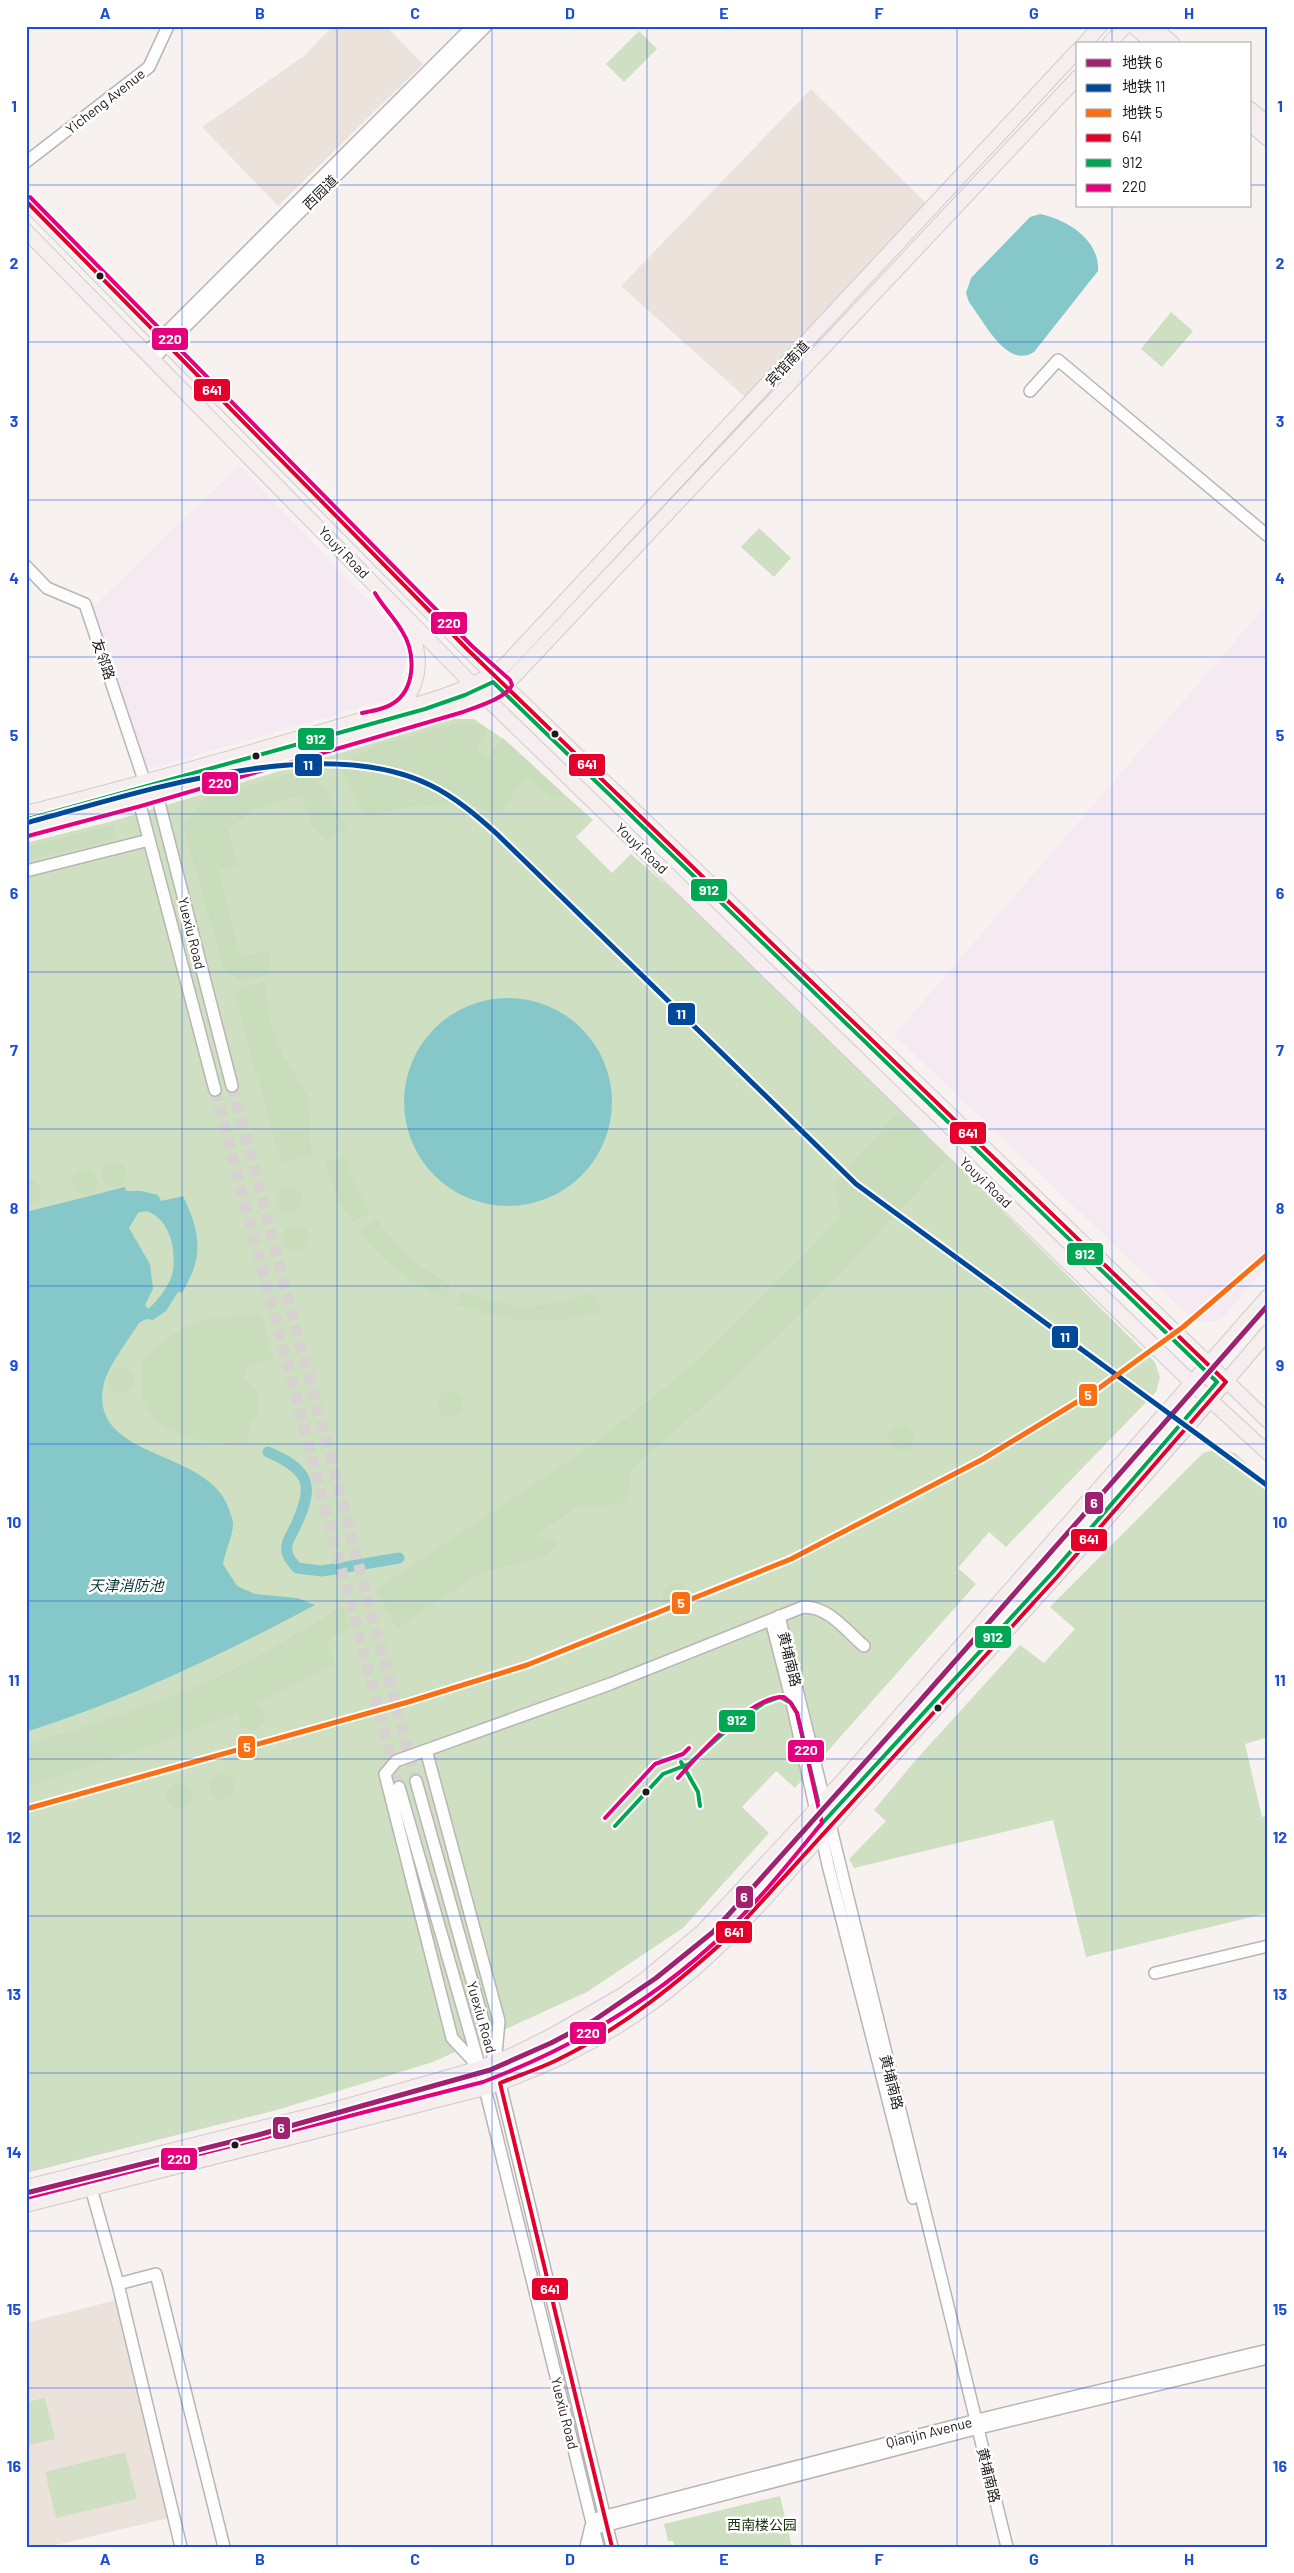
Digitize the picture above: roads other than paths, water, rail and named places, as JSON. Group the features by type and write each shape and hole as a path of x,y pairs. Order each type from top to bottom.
{"main road":[{"path":"1086,42 1100,26"},
{"path":"1111,42 1125,26"},
{"path":"1133,26 1152,42"},
{"path":"1153,26 1171,42"},
{"name":"宾馆南道","path":"26,813 144,783 393,710 474,685 494,674 1076,52"},
{"name":"宾馆南道","path":"26,830 157,795 486,697 506,685 1076,78"},
{"path":"1252,111 1268,124"},
{"path":"1252,126 1268,139"},
{"name":"Youyi Road","path":"26,201 494,674 1268,1421"},
{"name":"Youyi Road","path":"26,231 486,697 1192,1383 1268,1453"},
{"path":"380,589 386,602 408,628 418,653 418,668 411,689 405,701 393,710"},
{"path":"26,2187 333,2110 480,2068 532,2046 624,1994 667,1963 702,1932 820,1805 1268,1296"},
{"path":"26,2205 485,2088 530,2072 574,2051 618,2026 666,1992 734,1932 825,1830 1058,1577 1268,1332"},
{"path":"87,2172 91,2188"}],"street":[{"name":"Yicheng Avenue","path":"26,162 149,66 168,26"},
{"name":"西园道","path":"150,355 473,26"},
{"name":"西园道","path":"164,341 486,26"},
{"path":"1030,391 1058,360 1268,536"},
{"name":"友邻路","path":"26,566 47,588 85,604 144,783"},
{"name":"Yuexiu Road","path":"215,1090 139,800 144,783 157,795 232,1086"},
{"path":"26,871 149,840"},
{"path":"480,2068 452,2038 385,1774 396,1761 610,1684 776,1620 803,1607 820,1609 862,1648"},
{"name":"黄埔南路","path":"776,1620 825,1830 973,2425 1000,2547"},
{"path":"426,1751 499,2021 495,2063"},
{"name":"Yuexiu Road","path":"416,1781 500,2083 600,2523 600,2547"},
{"name":"Yuexiu Road","path":"399,1786 480,2068 600,2523 612,2547"},
{"path":"1155,1973 1268,1946"},
{"path":"91,2188 118,2284 182,2547"},
{"path":"118,2284 156,2274 224,2547"},
{"name":"Qianjin Avenue","path":"600,2523 1268,2350"},
{"name":"Qianjin Avenue","path":"973,2425 1268,2358"},
{"name":"黄埔南路","path":"973,2425 1007,2547"},
{"path":"586,2547 600,2523"}],"water":[{"path":"1040,214 1061,221 1080,233 1094,250 1098,271 1034,352 1024,356 1014,354 1005,349 969,302 966,293 971,278 1030,217"},
{"path":"508,998 528,1000 548,1006 574,1022 588,1036 604,1062 610,1082 612,1102 610,1122 604,1142 588,1168 574,1182 548,1198 528,1204 508,1206 488,1204 468,1198 442,1182 428,1168 412,1142 406,1122 404,1102 406,1082 412,1062 428,1036 442,1022 468,1006 488,1000"},
{"name":"天津消防池","path":"125,1187 126,1191 141,1191 158,1195 161,1201 183,1196 194,1222 198,1245 194,1268 182,1293 178,1292 166,1311 153,1320 146,1319 139,1323 120,1352 110,1368 104,1383 103,1408 113,1427 130,1441 198,1474 217,1489 229,1509 233,1523 223,1564 237,1586 255,1594 297,1598 315,1605 209,1659 137,1691 101,1706 26,1732 26,1212","holes":["146,1211 160,1220 169,1234 174,1261 172,1275 167,1286 148,1309 145,1305 153,1289 150,1264 129,1228 138,1213"]}],"waterway":[{"path":"268,1452 294,1466 305,1482 305,1502 287,1548 290,1560 297,1568 322,1571 399,1558"}],"tunnel":[{"path":"232,1086 416,1781"},
{"path":"215,1090 399,1787"}],"metro line":[{"name":"11","path":"26,823 174,784 229,772 283,765 336,764 386,770 430,785 465,807 497,834 856,1184 1268,1486"},
{"name":"5","path":"26,1809 408,1702 527,1665 791,1559 983,1459 1095,1391 1183,1327 1268,1254"},
{"name":"6","path":"26,2193 258,2135 490,2070 551,2043 593,2021 656,1978 713,1932 919,1702 1268,1305"}],"park label":[{"name":"西南楼公园","path":"762,2524"}]}
